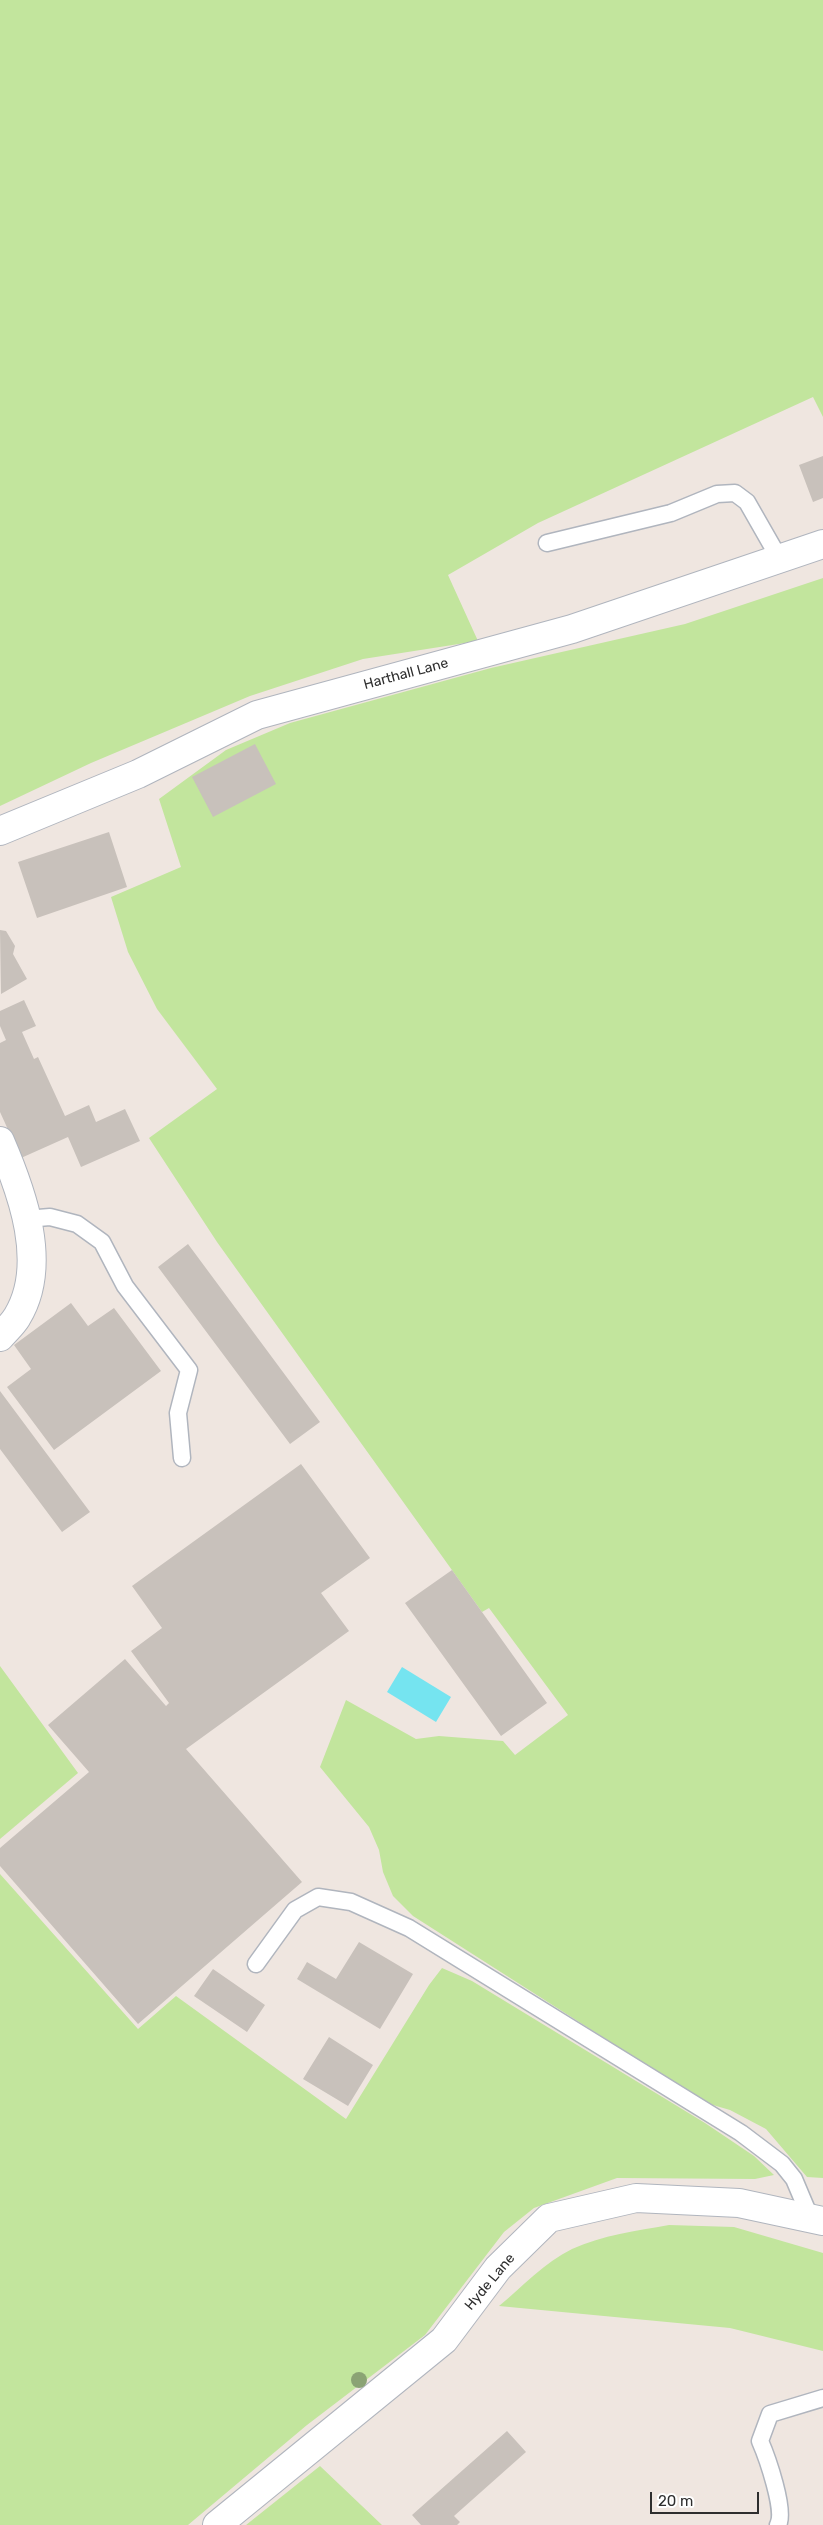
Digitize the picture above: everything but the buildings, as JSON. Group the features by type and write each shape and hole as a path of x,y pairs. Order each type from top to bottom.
{"street":[{"name":"Harthall Lane","path":"0,831 138,774 257,715 572,629 823,544"},
{"path":"0,1141 18,1182 34,1260 18,1316 0,1337"},
{"name":"Hyde Lane","path":"218,2525 444,2340 498,2268 549,2218 636,2198 739,2203 816,2219"}],"lane":[{"path":"547,543 656,517 717,494 735,493 747,502 779,558"},
{"path":"26,1219 50,1217 77,1224 102,1242 125,1286 189,1370 178,1413 182,1458"},
{"path":"256,1964 295,1910 318,1897 351,1902 401,1924 741,2133 782,2164 794,2179 816,2219"},
{"path":"778,2525 780,2521 775,2486 771,2468 760,2441 770,2414 823,2398"}],"green space":[{"path":"0,0 823,0 823,417 813,397 538,523 448,575 478,641 363,659 250,696 91,763 0,806"},
{"path":"823,578 823,2178 807,2177 766,2129 730,2110 706,2103 413,1916 393,1896 383,1872 379,1850 369,1827 320,1767 346,1700 416,1739 439,1736 503,1741 515,1755 568,1715 489,1608 482,1612 217,1242 149,1138 217,1089 157,1009 128,952 111,897 181,867 159,799 226,750 290,723 491,668 685,624"},
{"path":"0,1666 78,1773 0,1839"},
{"path":"0,1874 138,2029 176,1996 346,2119 429,1985 442,1968 472,1981 705,2123 754,2156 774,2175 755,2179 617,2178 534,2208 504,2232 425,2335 307,2425 188,2525 0,2525"},
{"path":"669,2225 734,2227 823,2253 823,2351 730,2328 499,2306 543,2268 572,2249 608,2237"},
{"path":"320,2466 382,2525 246,2525"}],"water":[{"path":"402,1667 451,1697 436,1722 387,1692"}]}
